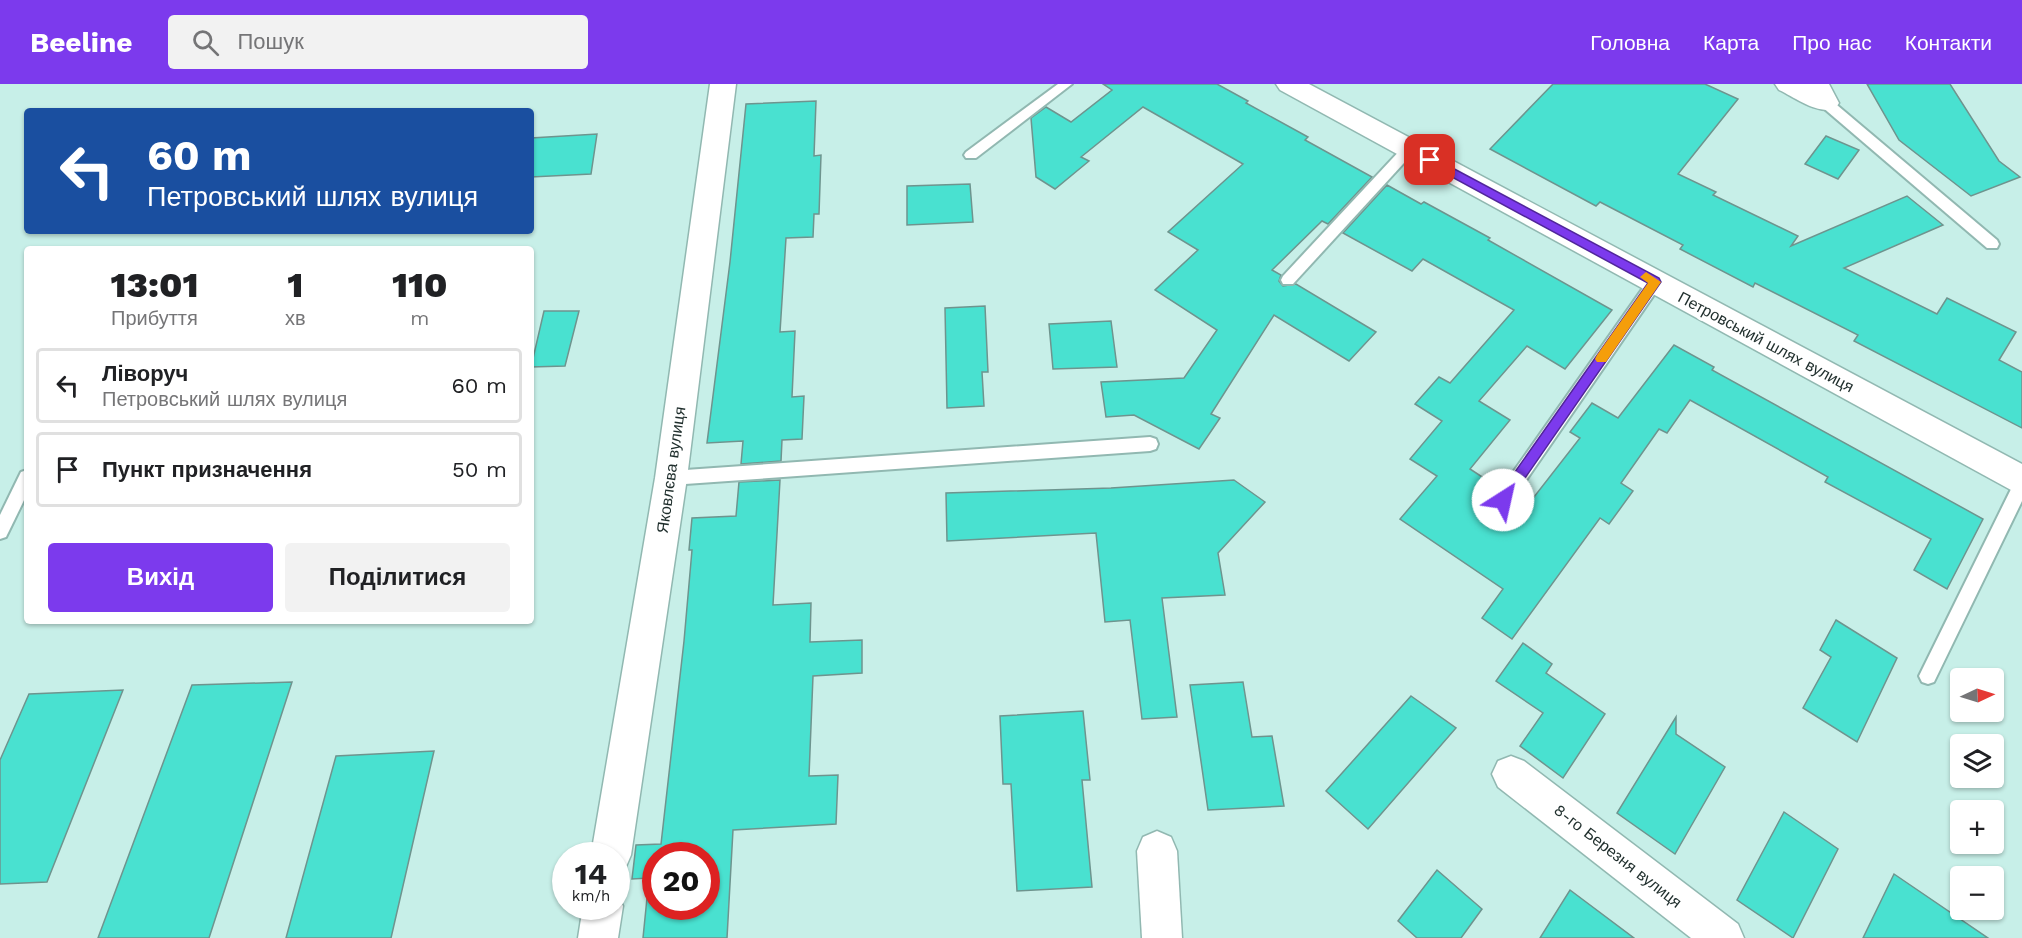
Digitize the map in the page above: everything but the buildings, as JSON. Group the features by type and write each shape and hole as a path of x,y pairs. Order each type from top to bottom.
{"street":[{"name":"Яковлєва вулиця","path":"613,842 671,478 723,84"},
{"name":"Петровський шлях вулиця","path":"1289,84 2022,482"},
{"path":"1788,84 1821,94"},
{"name":"8-го Березня вулиця","path":"1511,774 1724,938"},
{"path":"1156,851 1162,938"},
{"path":"598,938 601,920"}],"lane":[{"path":"971,155 1066,84"},
{"path":"1821,94 1992,244"},
{"path":"1288,280 1409,149"},
{"path":"1503,500 1655,282"},
{"path":"671,478 1150,444"},
{"path":"1928,676 2022,482"},
{"path":"0,532 24,483"}],"slow traffic":[{"path":"1601,359 1655,282 1646,277"}],"route":[{"path":"1430,160 1655,282 1503,500"}]}
